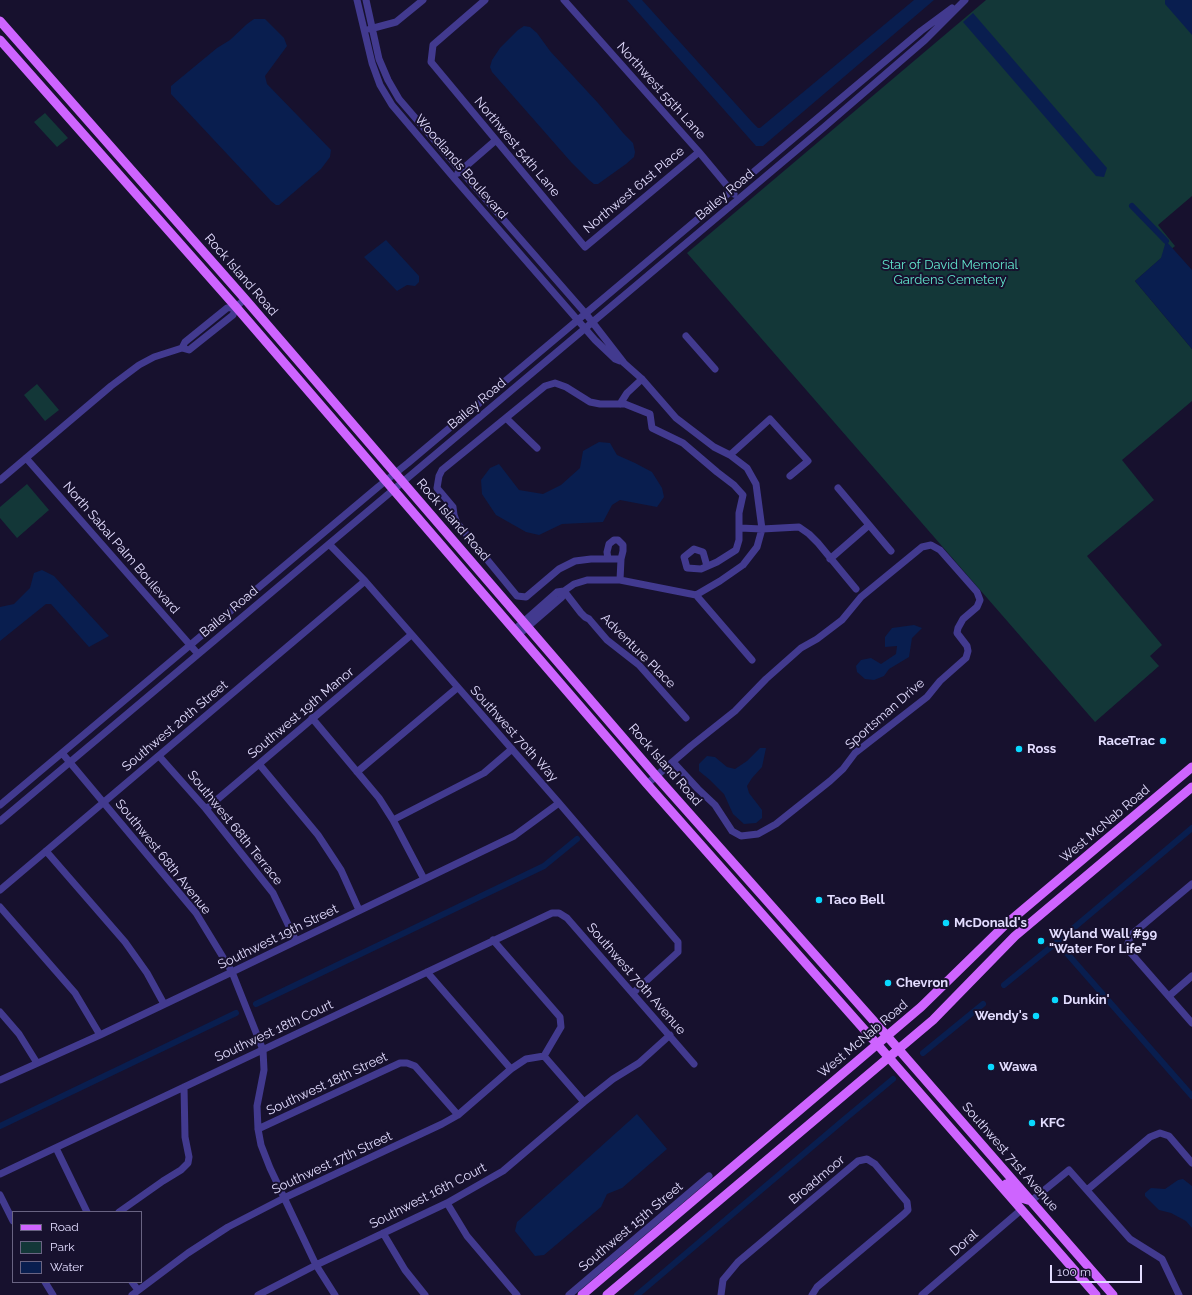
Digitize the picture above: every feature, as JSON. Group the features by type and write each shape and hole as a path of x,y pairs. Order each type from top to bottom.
{"main road":[{"name":"Rock Island Road","path":"0,21 245,299 656,776 887,1036"},
{"name":"Rock Island Road","path":"0,40 236,307 647,784 877,1044"},
{"name":"West McNab Road","path":"582,1295 921,1007 1005,925 1192,767"},
{"path":"607,1295 933,1020 1015,936 1192,788"},
{"name":"Southwest 71st Avenue","path":"887,1036 1110,1292"},
{"name":"Southwest 71st Avenue","path":"877,1044 1096,1295"},
{"path":"966,1147 981,1154 1018,1197 1031,1201"},
{"path":"1021,1210 1030,1210 1038,1213 1099,1283 1110,1292"}],"street":[{"name":"Woodlands Boulevard","path":"357,0 372,63 380,85 392,105 585,328 607,352 615,359 624,363"},
{"name":"Woodlands Boulevard","path":"366,0 379,59 399,100 586,314 624,363"},
{"path":"364,31 396,22 423,0"},
{"name":"Northwest 54th Lane","path":"485,0 433,45 431,62 584,247"},
{"name":"Northwest 55th Lane","path":"564,0 699,152 738,199"},
{"name":"Bailey Road","path":"0,805 579,320 920,31 964,0"},
{"name":"Bailey Road","path":"0,821 925,40 964,0"},
{"path":"454,178 496,140"},
{"name":"Northwest 61st Place","path":"584,247 699,152"},
{"path":"0,480 138,365 154,357 182,348 185,342 227,308 236,307 245,299"},
{"path":"686,336 715,369"},
{"path":"624,363 642,379 676,418 747,468 756,484 762,529 757,547 742,565 720,581 696,595"},
{"path":"620,404 627,393 642,379"},
{"path":"621,559 591,559 575,561 559,569 526,597 516,596 457,523 453,506 437,488 439,476 442,470 545,386 555,383 566,387 590,402 600,404 625,404 650,414 652,428 683,443 734,485 743,495 739,513 739,540 736,550 717,562 707,566"},
{"path":"506,418 537,448"},
{"path":"730,455 770,420 808,461 790,476"},
{"name":"North Sabal Palm Boulevard","path":"26,458 198,654"},
{"path":"838,488 891,551"},
{"path":"830,559 869,525"},
{"path":"740,528 762,529 799,527 818,543 856,589"},
{"path":"608,559 607,552 609,544 614,540 618,540 622,545 623,551 620,580"},
{"name":"Southwest 70th Way","path":"329,544 365,581 678,942 678,952 633,993"},
{"name":"Sportsman Drive","path":"647,784 656,776 673,762 735,711 766,679 801,648 817,639 842,620 861,597 922,547 931,545 940,550 977,592 980,600 977,607 963,619 957,633 967,646 968,651 966,658 940,681 927,697 855,753 843,769 830,781 776,824 758,834 740,836 732,832 715,805 673,762"},
{"path":"516,632 526,624 557,592 566,590 587,580 620,580 696,595 752,660"},
{"name":"Southwest 20th Street","path":"0,890 365,581"},
{"name":"Adventure Place","path":"566,590 581,613 589,619 607,640 639,665 686,718"},
{"name":"Southwest 19th Manor","path":"206,809 411,635"},
{"path":"357,772 457,688"},
{"path":"312,718 379,798 393,820 424,880"},
{"path":"393,820 484,773 512,749"},
{"name":"Southwest 68th Avenue","path":"62,753 196,913 232,972 263,1050 264,1070 257,1106 258,1129 261,1145 316,1265 335,1295"},
{"name":"Southwest 68th Terrace","path":"159,756 206,809 273,893 296,941"},
{"path":"259,764 318,835 341,870 359,910"},
{"name":"Southwest 19th Street","path":"0,1080 100,1035 514,836 559,803"},
{"path":"46,851 125,942 147,972 164,1004"},
{"path":"1192,884 1131,935 1128,943 1130,952 1192,1022"},
{"path":"0,907 75,993 100,1035"},
{"name":"Southwest 18th Court","path":"0,1174 493,940 552,913 559,913"},
{"name":"Southwest 70th Avenue","path":"559,913 567,918 694,1064"},
{"path":"493,940 560,1017 562,1027 544,1056 584,1102"},
{"path":"427,972 511,1069"},
{"path":"1169,996 1192,976"},
{"path":"0,1012 19,1034 37,1063"},
{"name":"Southwest 16th Court","path":"258,1295 316,1265 447,1203 503,1171 584,1102 613,1079 639,1063 670,1035"},
{"name":"Southwest 17th Street","path":"132,1295 188,1253 228,1227 284,1198 442,1124 458,1114 511,1069 526,1059 544,1056"},
{"name":"Southwest 18th Street","path":"258,1129 400,1063 407,1063 415,1066 458,1114"},
{"path":"121,1211 163,1180 181,1170 188,1163 189,1157 185,1137 184,1087"},
{"path":"1087,1190 1150,1137 1160,1133 1169,1136 1192,1163"},
{"path":"56,1148 87,1211"},
{"name":"Broadmoor","path":"721,1295 723,1280 738,1262 858,1161 867,1159 875,1164 907,1202 908,1210 817,1287 812,1295"},
{"path":"1031,1201 1069,1170 1130,1239 1162,1259 1179,1295"},
{"name":"Southwest 15th Street","path":"569,1295 709,1176"},
{"path":"0,1195 12,1219"},
{"path":"447,1203 467,1236 517,1295"},
{"name":"Doral","path":"922,1295 1021,1210"},
{"path":"383,1233 405,1270 425,1295"},
{"path":"46,1283 53,1295"},
{"path":"133,1283 138,1290"}],"green space":[{"name":"Star of David Memorial Gardens Cemetery","path":"986,0 1192,0 1192,196 1158,225 1175,246 1135,281 1192,349 1192,401 1122,460 1154,500 1087,556 1162,645 1150,656 1159,666 1095,722 687,253"},
{"path":"45,113 68,138 57,147 34,122"},
{"path":"37,384 59,410 45,421 24,395"},
{"path":"27,484 49,510 17,538 0,518 0,507"}],"water":[{"path":"627,0 642,0 752,122 760,128 914,0 934,0 763,146 756,146"},
{"path":"1165,0 1192,0 1192,35 1165,4"},
{"path":"973,13 1107,168 1104,177 1096,176 963,22"},
{"path":"254,19 265,19 284,38 287,46 265,76 267,84 331,150 330,157 321,169 279,205 276,205 271,201 171,94 171,86 217,48 230,40"},
{"path":"524,26 530,27 537,33 550,51 633,143 635,152 634,157 598,184 594,184 589,180 571,162 492,72 490,67 492,60 500,48"},
{"path":"386,240 419,276 419,282 415,286 407,285 397,291 364,257"},
{"path":"1166,241 1192,270 1192,349 1135,281 1161,258"},
{"path":"599,442 610,443 617,455 652,472 662,488 664,497 657,507 620,500 612,505 603,522 562,524 539,535 526,532 496,515 482,494 481,480 490,468 499,464 519,490 543,494 561,485 580,468 583,451"},
{"path":"42,570 54,576 109,636 89,647 51,604 46,604 0,641 0,607 14,604 30,588 34,573"},
{"path":"914,625 922,628 912,638 909,657 889,669 884,676 874,680 865,679 857,672 856,666 861,660 871,658 881,664 896,654 897,646 885,647 885,637 892,628"},
{"path":"760,748 766,748 762,767 747,786 749,793 762,810 762,818 756,823 744,824 733,814 724,794 699,771 699,764 707,756 715,757 727,767 735,769 747,761"},
{"path":"637,1114 667,1149 622,1188 607,1194 601,1207 544,1255 535,1256 515,1231 517,1222"},
{"path":"1183,1179 1192,1186 1192,1228 1186,1221 1171,1213 1159,1210 1145,1196 1145,1193 1151,1188 1165,1189 1178,1180"}],"waterway":[{"path":"1132,206 1166,241"},
{"path":"1004,985 1192,828"},
{"path":"256,1004 544,866 577,839"},
{"path":"1057,942 1192,1096"},
{"path":"923,1053 983,1004"},
{"path":"0,1126 236,1013"},
{"path":"637,1295 893,1079"}],"place":[{"name":"RaceTrac","path":"1163,741"},
{"name":"Ross","path":"1019,749"},
{"name":"Taco Bell","path":"819,900"},
{"name":"McDonald's","path":"946,923"},
{"name":"Wyland Wall #99 \"Water For Life\"","path":"1041,941"},
{"name":"Chevron","path":"888,983"},
{"name":"Dunkin'","path":"1055,1000"},
{"name":"Wendy's","path":"1036,1016"},
{"name":"Wawa","path":"991,1067"},
{"name":"KFC","path":"1032,1123"}]}
